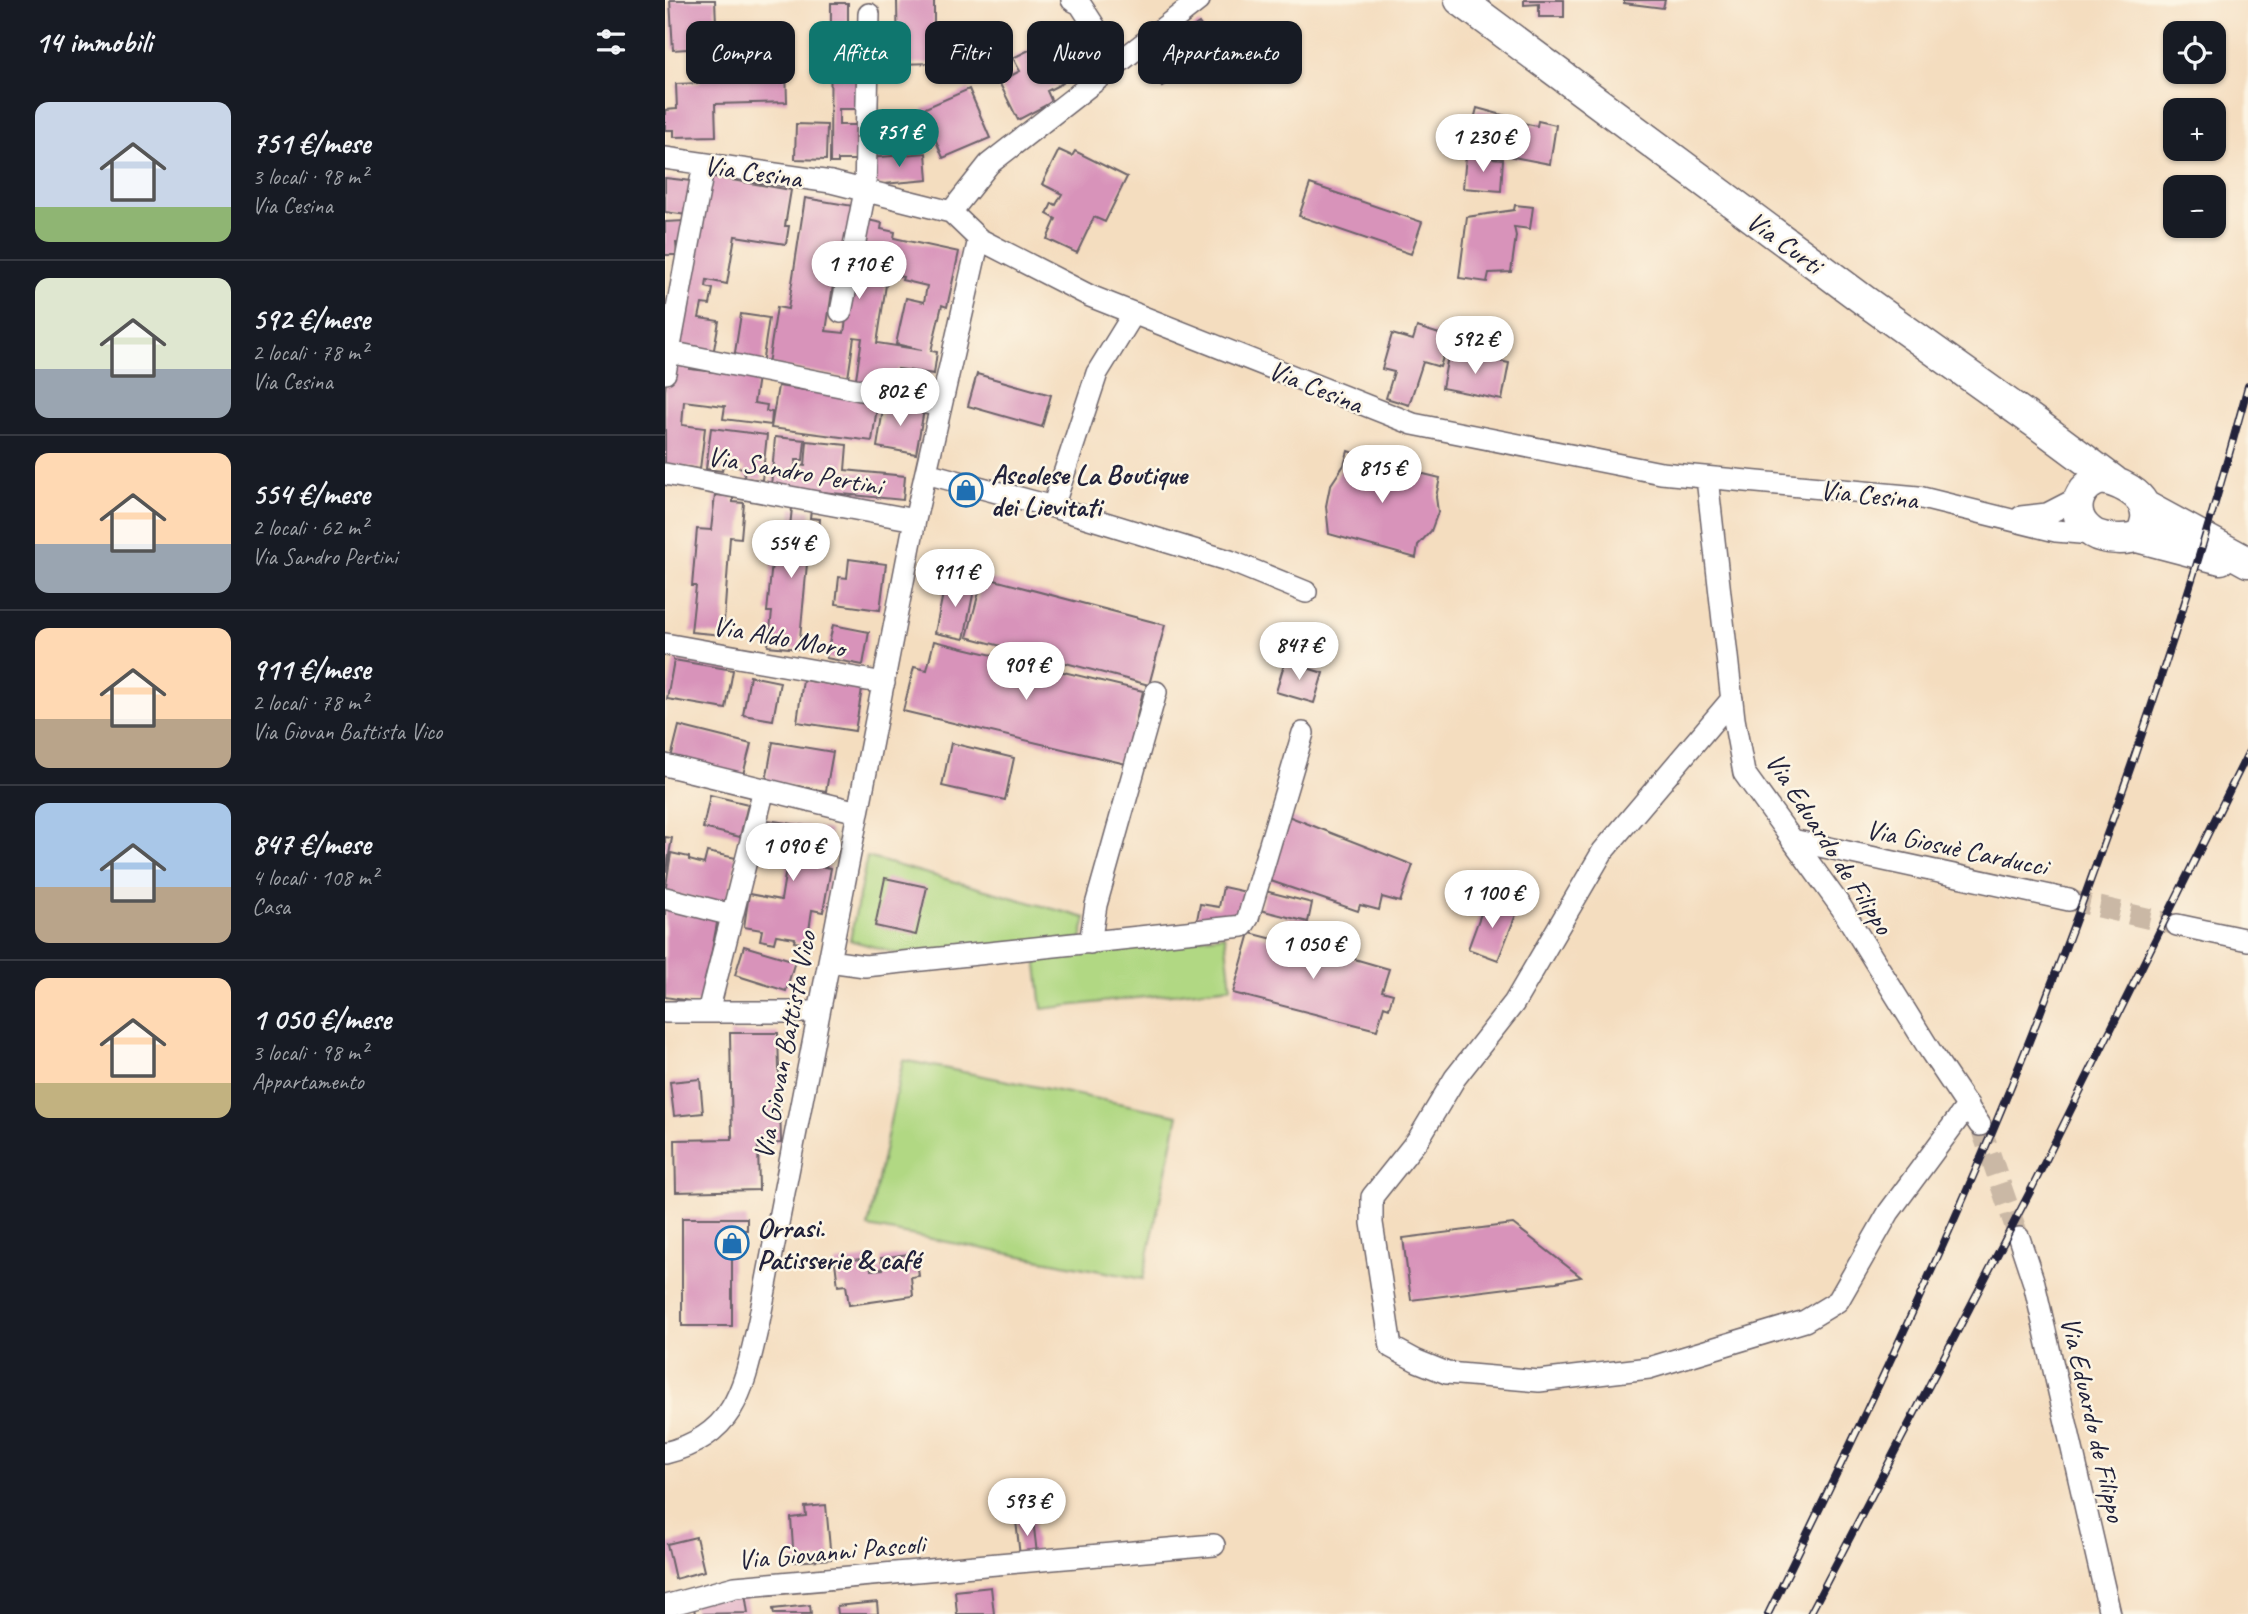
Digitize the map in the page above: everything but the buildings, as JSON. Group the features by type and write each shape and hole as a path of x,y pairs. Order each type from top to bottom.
{"main road":[{"name":"Via Curti","path":"1460,0 1865,301 2114,481"},
{"path":"2060,441 2081,493 2079,514 2092,534 2125,539 2137,537 2248,564"},
{"name":"Via Cesina","path":"2081,493 2091,481 2114,481"},
{"path":"2114,481 2138,496 2145,506 2147,517 2137,537"},
{"path":"2145,506 2248,564"}],"street":[{"path":"1072,0 1080,4 1091,21"},
{"path":"1124,58 1199,0"},
{"path":"841,312 865,191 869,14"},
{"path":"951,212 989,164 1091,84"},
{"name":"Via Cesina","path":"665,158 831,182 951,212 979,239 1090,296 1413,424 1661,473 1918,497 2005,519 2047,514 2081,493"},
{"path":"705,164 667,363 941,407"},
{"name":"Via Giovan Battista Vico","path":"665,1453 704,1438 722,1422 743,1388 759,1321 915,520 979,239"},
{"path":"1053,507 1097,373 1134,313"},
{"path":"926,473 1053,507 1230,561 1306,592"},
{"name":"Via Sandro Pertini","path":"665,474 915,520"},
{"name":"Via Eduardo de Filippo","path":"1707,478 1731,699 1744,773 1840,907 1980,1125"},
{"path":"2005,519 2056,531 2092,534"},
{"name":"Via Aldo Moro","path":"665,644 884,683"},
{"path":"1090,943 1096,905 1156,692"},
{"path":"1731,699 1603,851 1514,1003 1455,1078 1419,1138 1372,1197 1372,1223 1391,1347 1447,1373 1539,1381 1649,1368 1805,1321 1838,1301 1889,1212 1968,1105"},
{"path":"829,961 865,966 1243,926 1248,918 1303,733"},
{"path":"665,765 858,812"},
{"path":"708,1012 764,789"},
{"name":"Via Giosuè Carducci","path":"1793,840 2070,900"},
{"path":"665,898 732,915"},
{"path":"2177,925 2248,940"},
{"path":"665,1012 819,1012"},
{"name":"Via Eduardo de Filippo","path":"2019,1238 2034,1283 2110,1614"},
{"name":"Via Giovanni Pascoli","path":"665,1606 735,1587 1213,1545"}],"green space":[{"path":"867,857 1086,918 1081,939 899,954 850,940"},
{"path":"1225,935 1231,987 1042,1009 1036,956"},
{"path":"903,1060 1178,1115 1143,1279 868,1227"}],"tunnel":[{"path":"2069,900 2177,925"},
{"path":"1980,1125 2019,1238"}],"railway":[{"path":"1768,1614 1932,1269 2022,1059 2086,893 2145,726 2199,557 2248,386"},
{"path":"1810,1614 2033,1186 2248,753"}],"place":[{"name":"Ascolese La Boutique dei Lievitati","path":"966,490"},
{"name":"Orrasi. Patisserie & café","path":"732,1243"}]}
